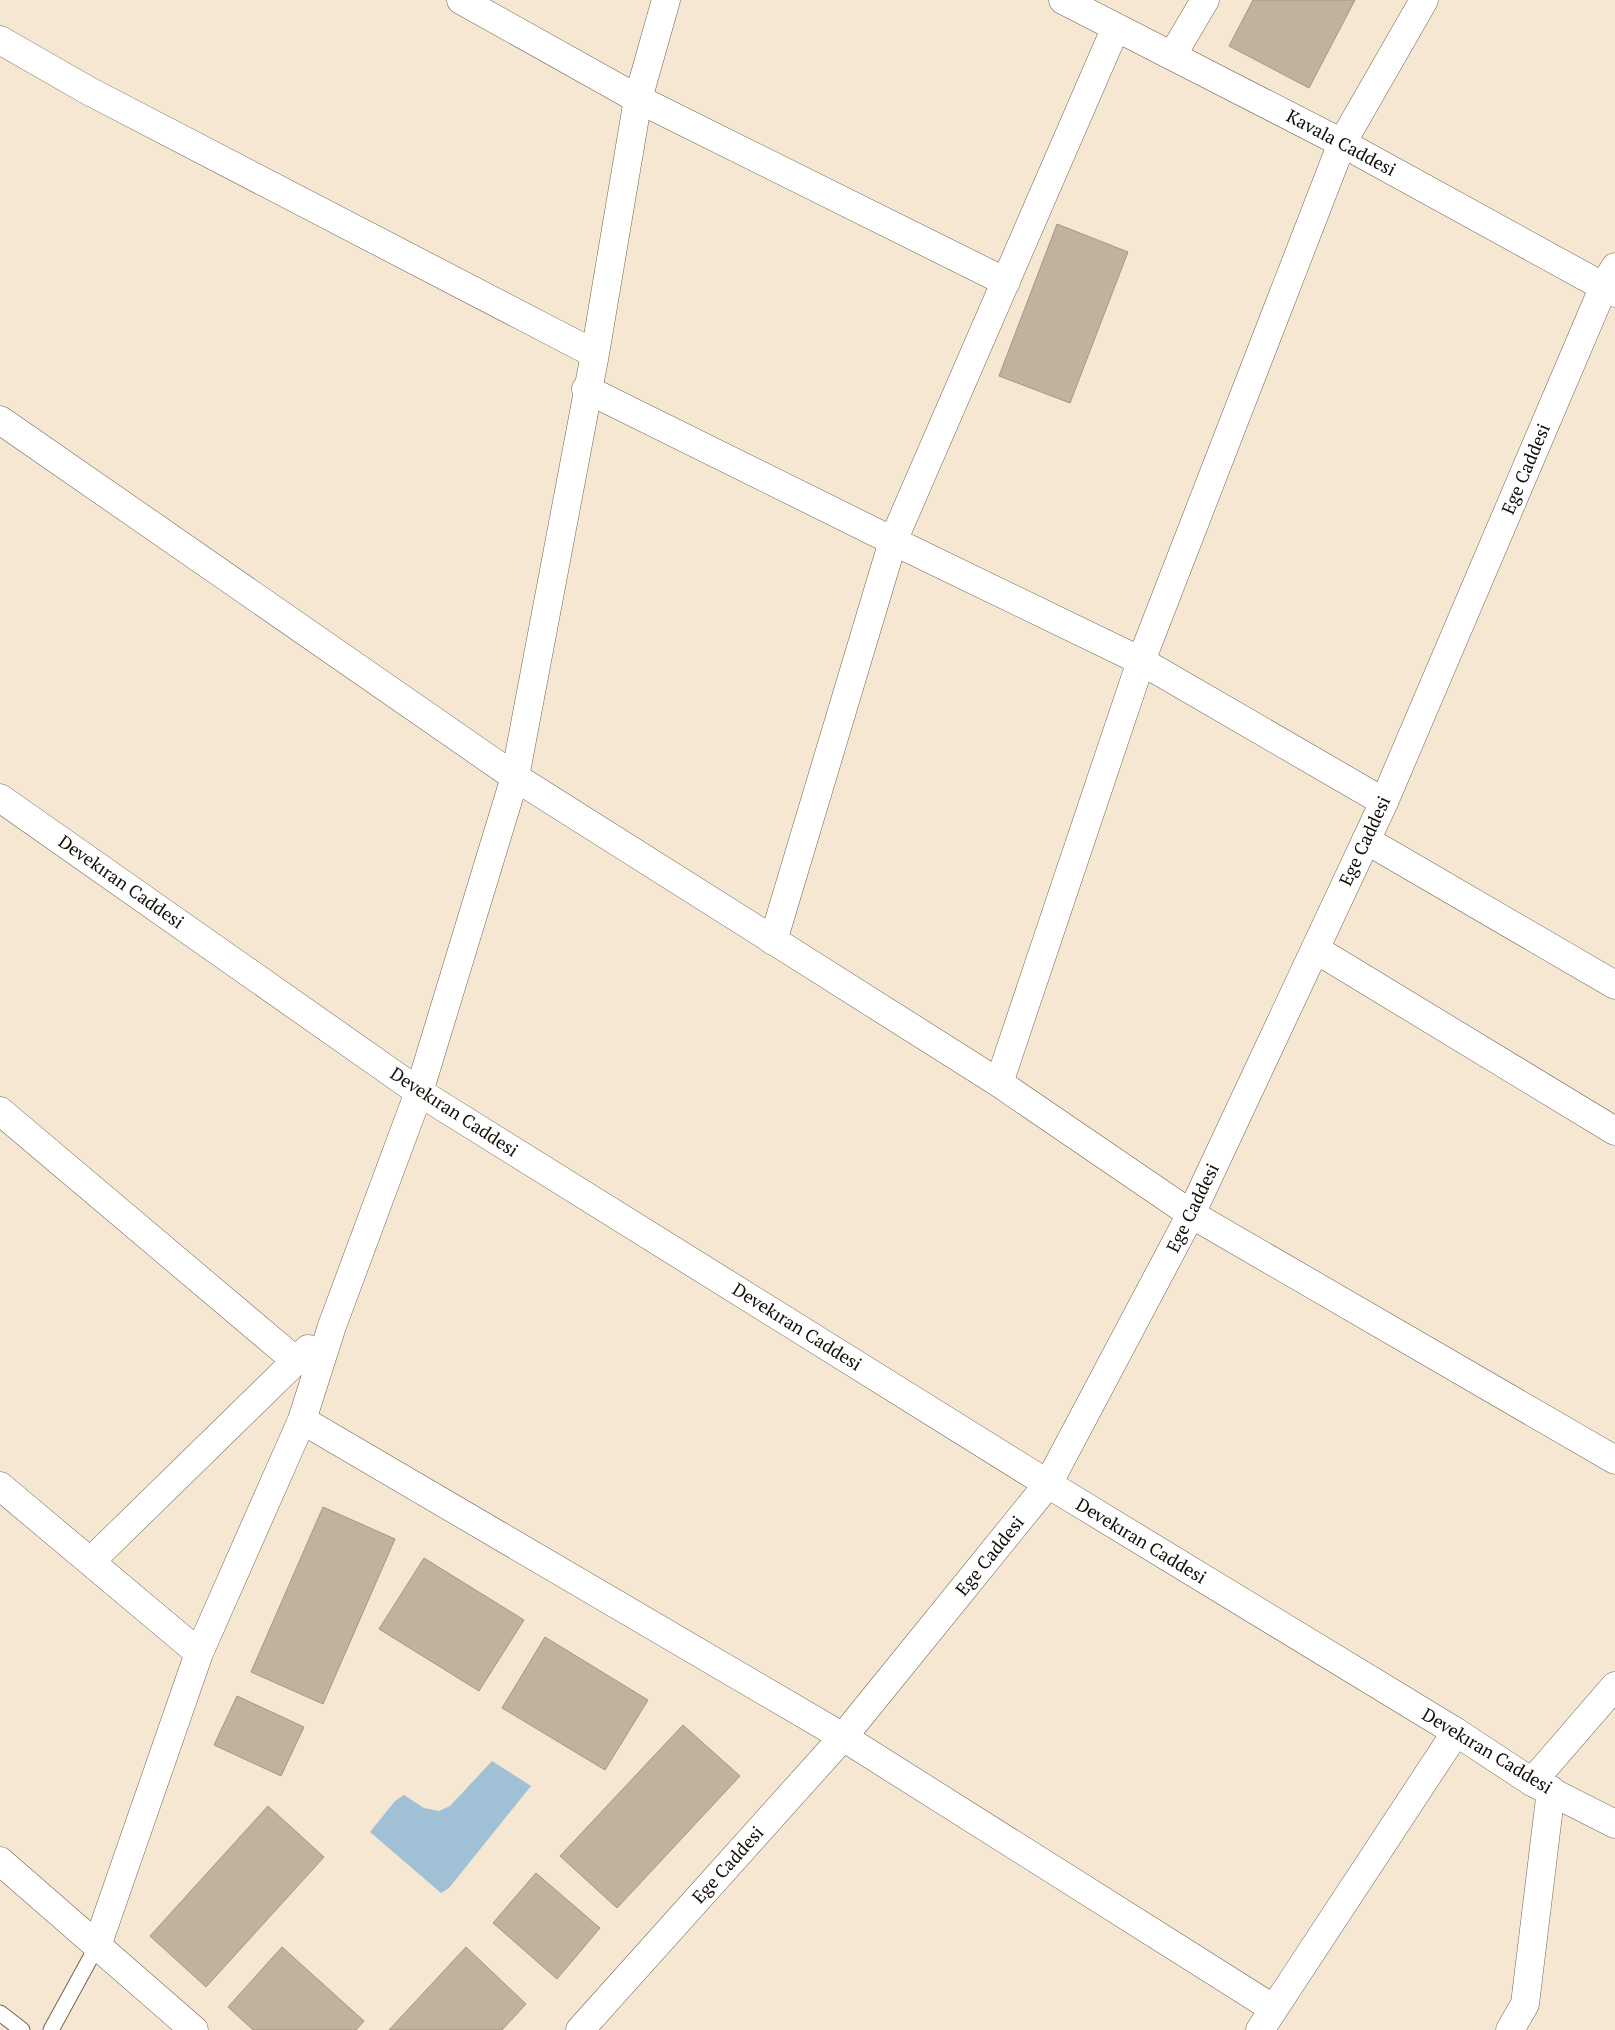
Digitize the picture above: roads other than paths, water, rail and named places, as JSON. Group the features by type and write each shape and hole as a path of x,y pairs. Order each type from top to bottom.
{"street":[{"path":"461,0 638,99 1006,282"},
{"path":"97,1946 198,1653 302,1420 332,1326 419,1092 515,777 594,354 638,99 666,0"},
{"name":"Kavala Caddesi","path":"1063,0 1611,282"},
{"path":"1172,56 1205,0"},
{"path":"999,1083 1141,661 1342,143 1424,0"},
{"path":"773,940 893,541 1116,27"},
{"path":"0,40 89,91 594,354"},
{"name":"Ege Caddesi","path":"580,2030 842,1737 1048,1484 1191,1214 1384,802 1611,282"},
{"path":"586,389 1141,661 1384,802"},
{"path":"0,420 515,777 999,1083 1191,1214 1615,1460"},
{"name":"Devekıran Caddesi","path":"0,798 419,1092 1048,1484 1456,1732 1541,1786 1615,1824"},
{"path":"1366,840 1615,985"},
{"path":"1315,949 1615,1130"},
{"path":"0,1112 296,1361"},
{"path":"90,1561 332,1326"},
{"path":"302,1420 842,1737 1267,2020 1456,1732"},
{"path":"0,1486 198,1653"},
{"path":"1510,2030 1525,2004 1541,1786 1615,1686"},
{"path":"0,1861 194,2030"}],"lane":[{"path":"51,2030 97,1946"},
{"path":"0,2013 22,2030"}],"water":[{"path":"492,1761 531,1786 449,1888 441,1893 370,1832 395,1801 404,1795 424,1808 439,1811 450,1806"}]}
